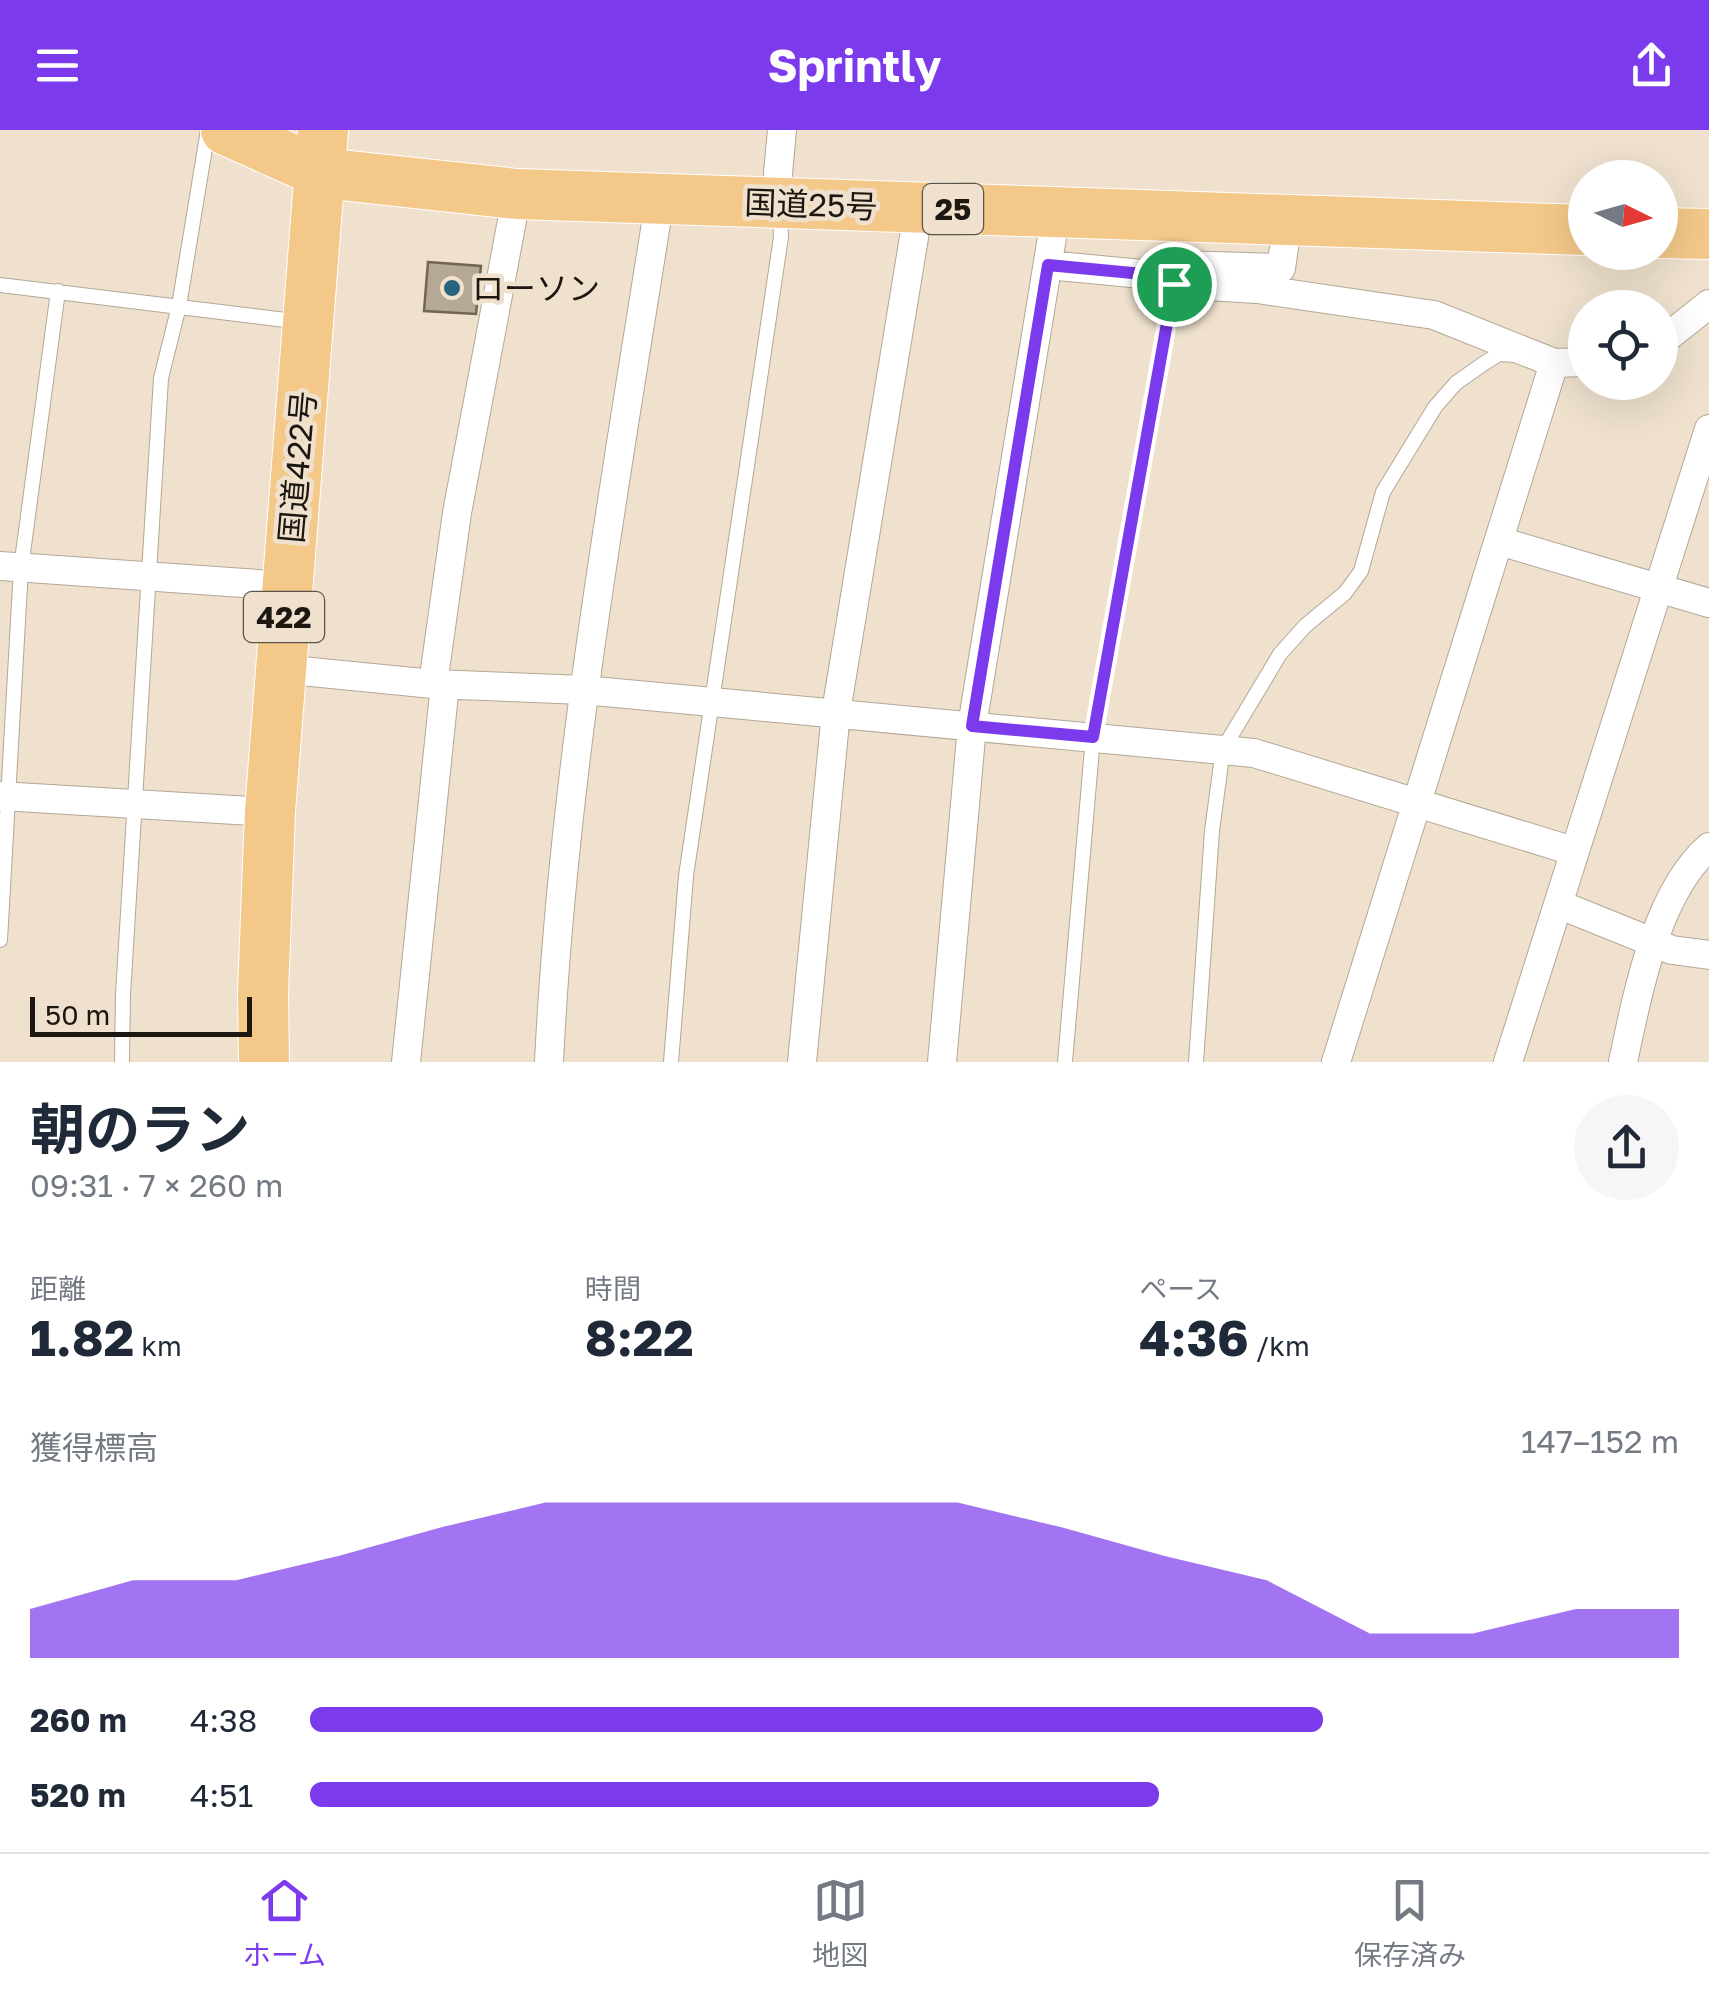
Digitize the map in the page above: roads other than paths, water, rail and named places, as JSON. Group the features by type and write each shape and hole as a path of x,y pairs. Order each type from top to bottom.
{"highway":[{"name":"国道25号","path":"226,130 517,194 1568,229"},
{"name":"国道422号","path":"264,1062 270,812 322,151"},
{"path":"1678,233 1709,234"}],"street":[{"path":"780,202 782,130"},
{"path":"406,1062 457,513 517,194"},
{"path":"549,1062 561,874 584,690 660,198"},
{"path":"802,1062 836,712 919,208"},
{"path":"942,1062 972,726 1056,213"},
{"path":"1174,284 1178,265 1281,268 1288,220"},
{"path":"1048,265 1164,276 1174,284 1257,290 1434,315 1547,360 1568,361"},
{"path":"1678,329 1709,304"},
{"path":"1336,1062 1499,541 1547,360"},
{"path":"1508,1062 1709,429"},
{"path":"1499,541 1709,603"},
{"path":"11,567 286,586"},
{"path":"281,669 439,684 584,690 1254,753 1573,851"},
{"path":"5,796 270,812"},
{"path":"1623,1062 1671,896 1709,847"},
{"path":"1558,904 1672,950 1709,954"}],"lane":[{"path":"122,1062 122,994 161,378 179,306 208,130"},
{"path":"670,1062 686,876 781,237 780,202"},
{"path":"1065,1062 1093,737 1174,284"},
{"path":"0,285 309,323"},
{"path":"0,940 11,567 58,292"},
{"path":"1196,1062 1212,831 1223,749 1280,654 1304,626 1345,593 1360,572 1383,492 1435,407 1456,384 1499,354 1547,360"}],"place":[{"name":"ローソン","path":"452,288"}]}
